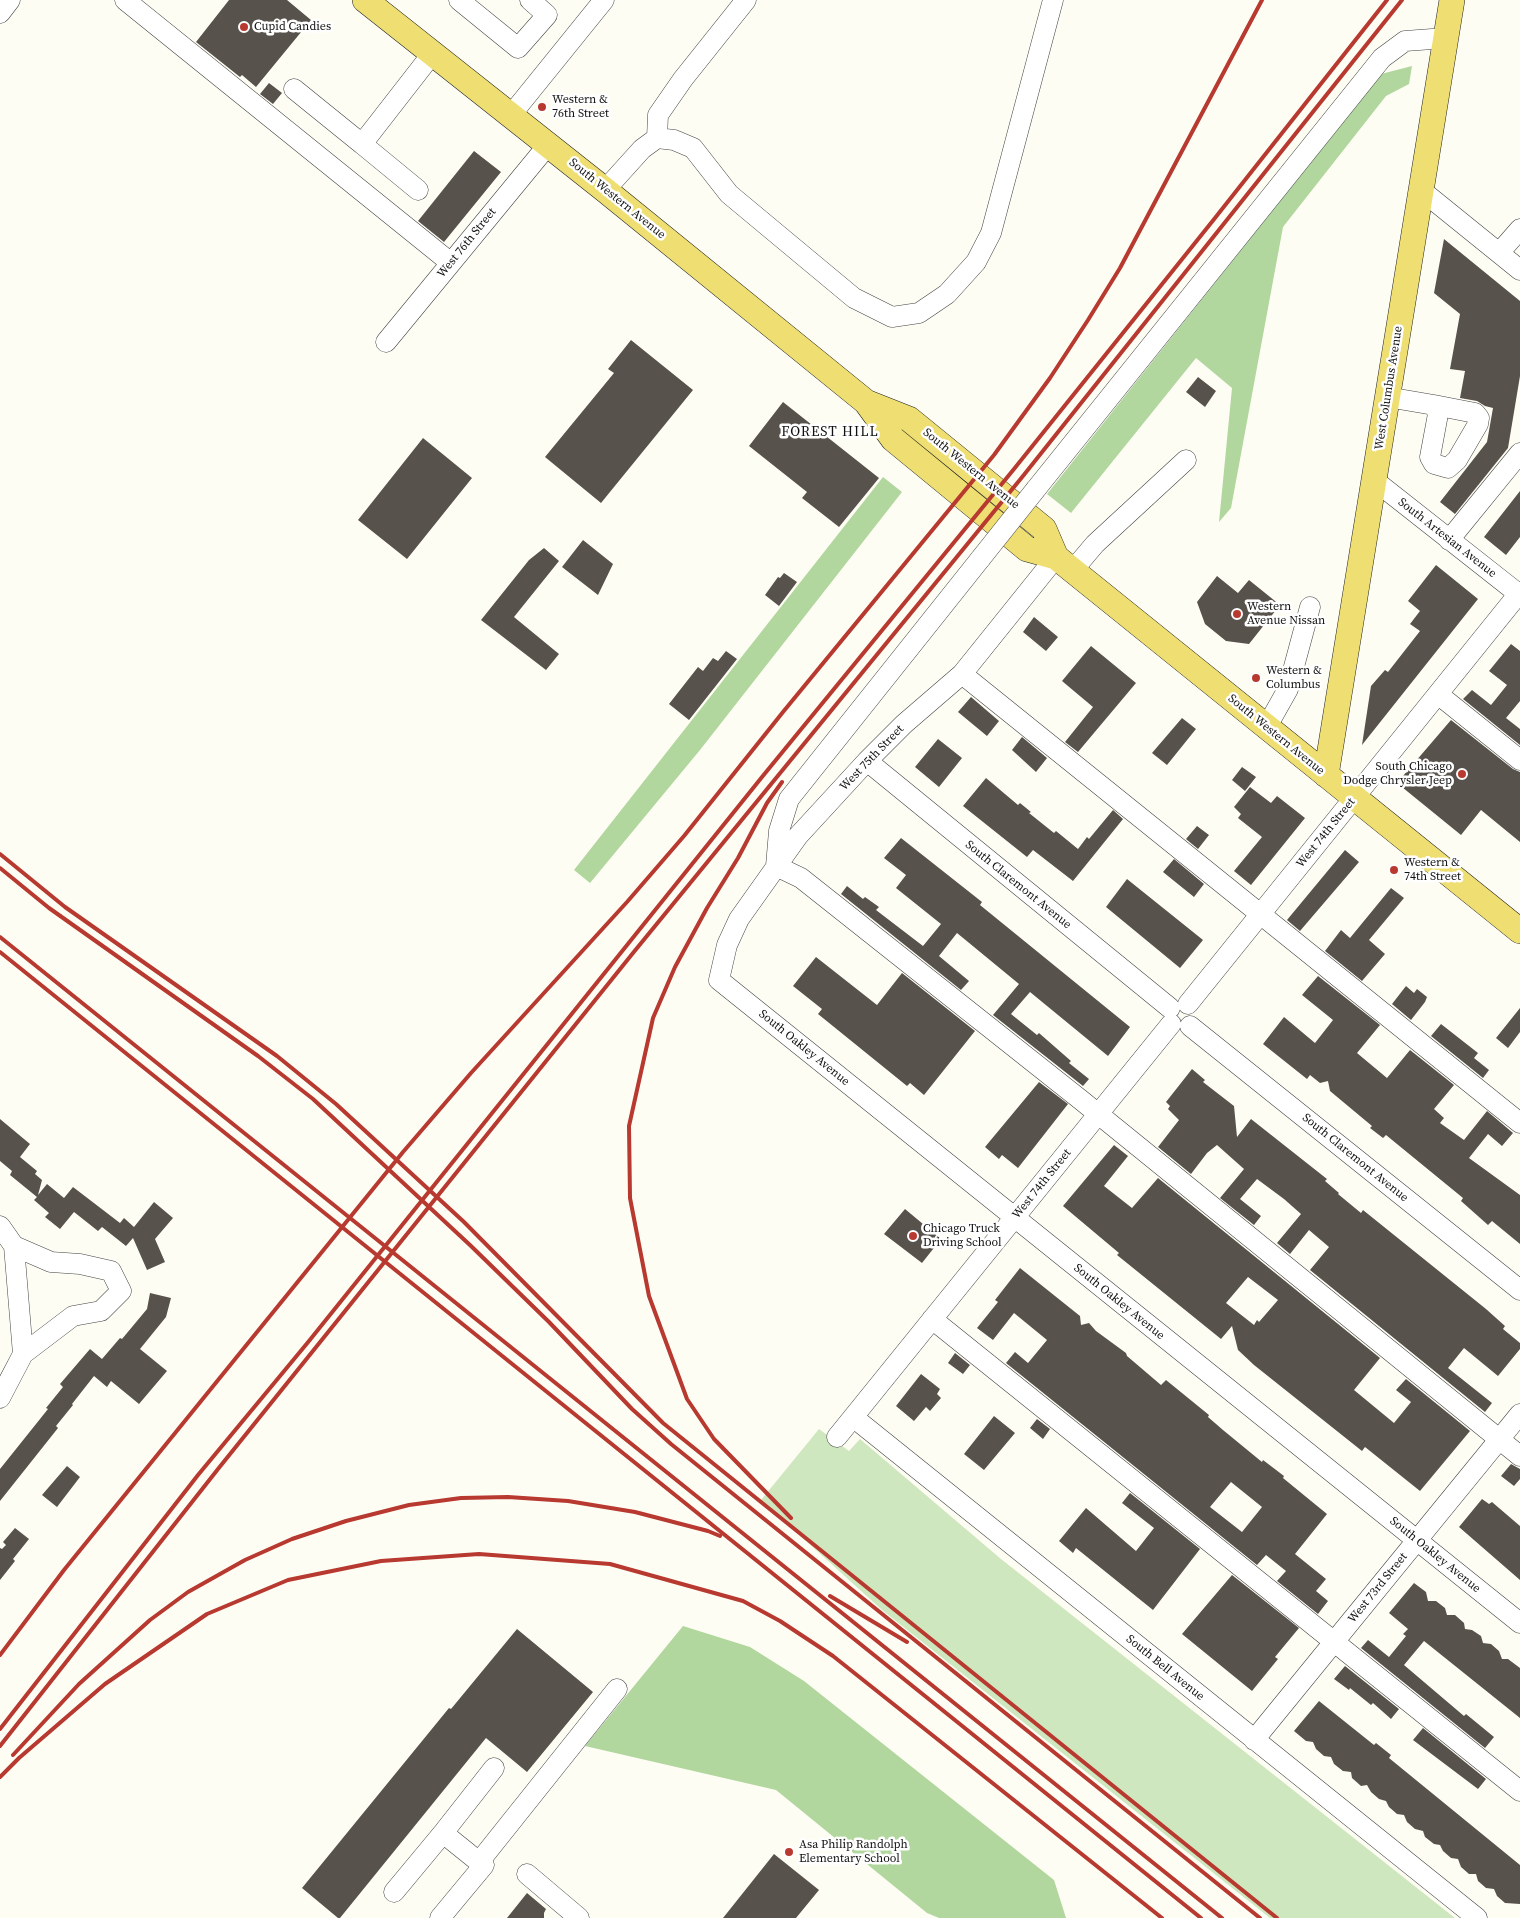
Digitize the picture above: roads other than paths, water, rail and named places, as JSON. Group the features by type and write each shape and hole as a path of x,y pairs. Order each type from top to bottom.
{"main road":[{"name":"South Western Avenue","path":"365,0 548,144 866,402 909,419 1044,529 1065,564 1520,931"},
{"name":"West Columbus Avenue","path":"1326,775 1452,0"}],"street":[{"path":"0,12 10,0"},
{"path":"125,0 450,263"},
{"path":"459,0 518,48 547,15 530,0"},
{"path":"657,138 658,115 683,79 746,0"},
{"path":"605,190 642,149 657,138 674,140 693,148 729,194 854,298 892,317 919,312 947,294 976,262 991,233 1053,0"},
{"path":"511,116 593,4"},
{"path":"1446,38 1405,41 1382,58 789,799 779,831 776,866 801,878 1098,1114 1520,1456"},
{"path":"362,144 432,54"},
{"path":"294,89 418,190"},
{"name":"West 76th Street","path":"386,342 548,144"},
{"path":"1421,190 1520,270"},
{"path":"1499,253 1520,229"},
{"path":"1387,397 1434,405"},
{"path":"1449,540 1520,453"},
{"name":"West 75th Street","path":"719,980 727,945 739,919 798,836 866,761 904,724 962,674 1065,564 1095,544 1186,460"},
{"name":"South Artesian Avenue","path":"1374,480 1519,594"},
{"name":"West 74th Street","path":"837,1437 1098,1114 1180,1016 1260,914 1519,594"},
{"path":"1266,728 1288,690 1310,606"},
{"path":"962,674 1520,1123"},
{"path":"1439,695 1520,760"},
{"name":"South Claremont Avenue","path":"866,761 1520,1290"},
{"name":"South Oakley Avenue","path":"719,980 1520,1623"},
{"path":"0,1226 14,1246 23,1354"},
{"path":"0,1398 23,1354 73,1316 101,1311 121,1291 111,1272 80,1264 51,1262 14,1246"},
{"path":"932,1320 1520,1791"},
{"name":"West 73rd Street","path":"1254,1740 1520,1414"},
{"name":"South Bell Avenue","path":"853,1417 1477,1918"},
{"path":"443,1833 479,1862 617,1689"},
{"path":"394,1892 494,1768"},
{"path":"440,1918 484,1865"},
{"path":"527,1874 580,1918"}],"railway":[{"path":"0,1655 64,1570 403,1152 471,1073 627,902 684,836 994,455 1050,378 1120,268 1262,0"},
{"path":"0,1729 198,1475 309,1341 762,777 1014,469 1387,0"},
{"path":"0,1746 218,1469 633,953 1023,476 1402,0"},
{"path":"782,782 767,803 738,858 707,908 675,967 653,1018 629,1126 630,1198 649,1296 687,1399 714,1439 791,1518"},
{"path":"0,854 65,907 277,1056 336,1104 464,1222 663,1423 1277,1918"},
{"path":"0,868 49,908 258,1056 313,1099 471,1246 549,1322 632,1409 671,1444 1260,1918"},
{"path":"0,937 1222,1918"},
{"path":"0,952 1201,1918"},
{"path":"13,1755 79,1684 150,1620 188,1592 245,1560 292,1539 346,1521 409,1505 461,1498 508,1497 568,1501 635,1512 708,1531 720,1536"},
{"path":"0,1777 19,1758 105,1684 207,1614 288,1580 381,1561 479,1554 610,1564 743,1601 780,1621 833,1656 1162,1918"},
{"path":"830,1596 907,1642"}],"place":[{"name":"Cupid Candies","path":"244,27"},
{"name":"Western & 76th Street","path":"542,107"},
{"name":"Western Avenue Nissan","path":"1237,614"},
{"name":"Western & Columbus","path":"1256,678"},
{"name":"South Chicago Dodge Chrysler Jeep","path":"1462,774"},
{"name":"Western & 74th Street","path":"1394,870"},
{"name":"Chicago Truck Driving School","path":"913,1236"},
{"name":"Asa Philip Randolph Elementary School","path":"789,1852"}],"district":[{"name":"FOREST HILL","path":"830,432"}]}
